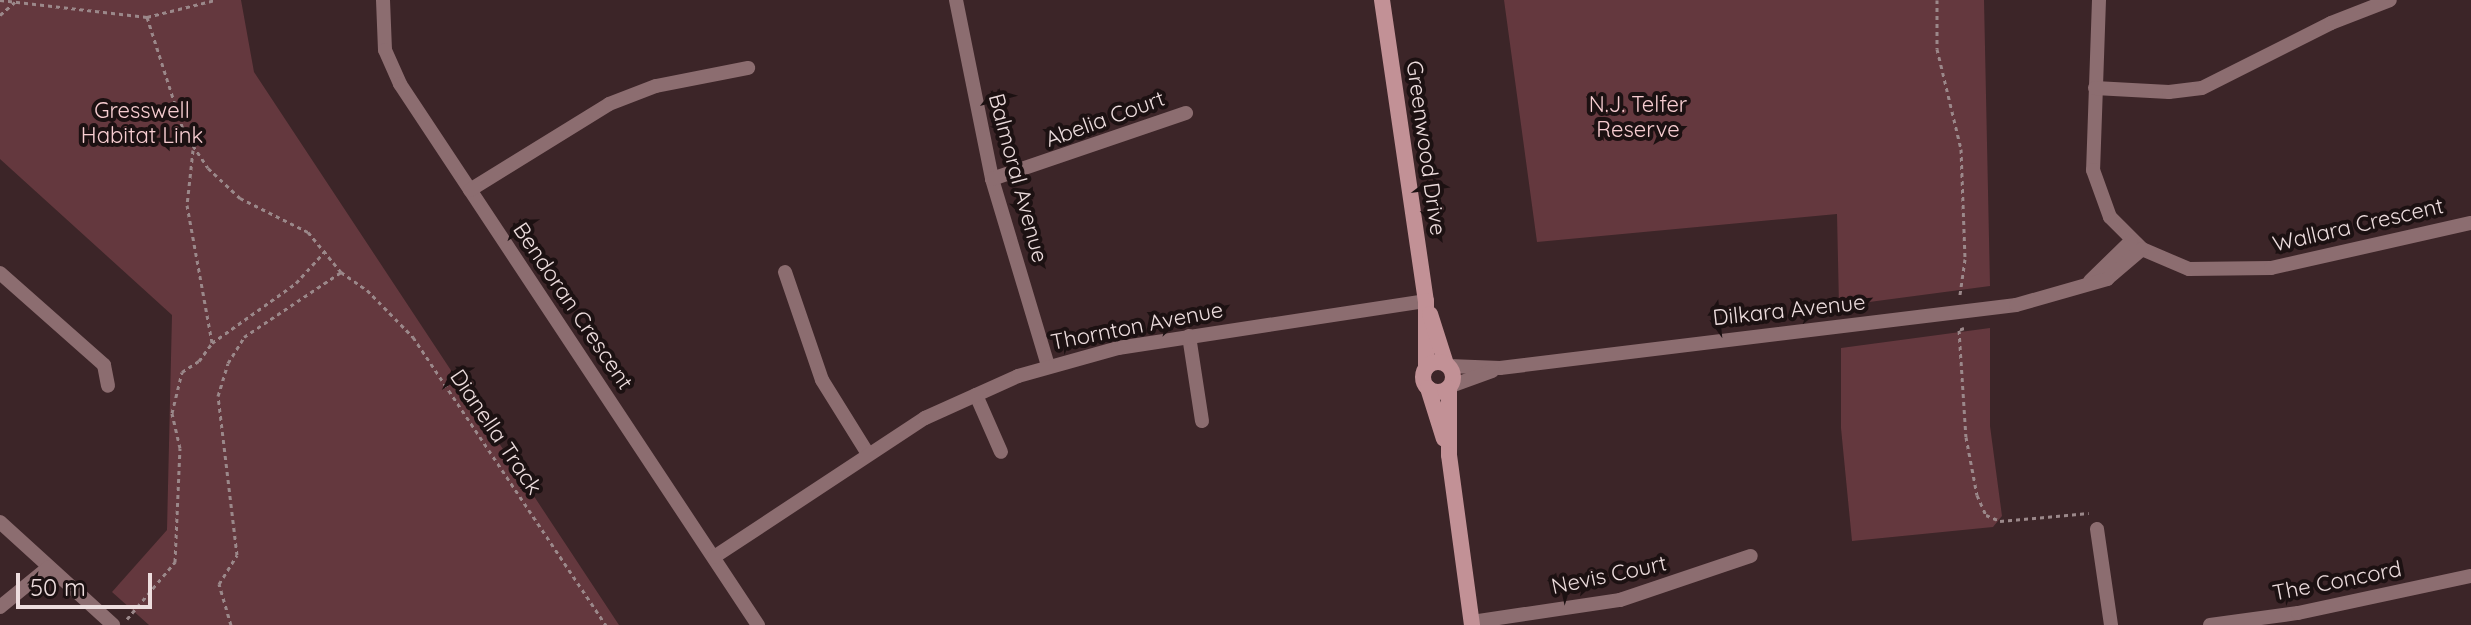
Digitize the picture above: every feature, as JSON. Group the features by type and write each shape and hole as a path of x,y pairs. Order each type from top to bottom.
{"street":[{"name":"Bendoran Crescent","path":"383,0 383,36 394,74 758,625"},
{"name":"Balmoral Avenue","path":"956,0 992,179 1048,366"},
{"name":"Greenwood Drive","path":"1382,0 1426,301 1428,388"},
{"name":"Wallara Crescent","path":"2099,0 2095,88 2096,186 2110,217 2136,245 2189,269 2271,268 2471,223"},
{"path":"2095,88 2202,88 2331,23 2390,0"},
{"path":"470,190 609,104 656,86 748,68"},
{"name":"Abelia Court","path":"992,179 1186,113"},
{"name":"Dilkara Avenue","path":"1447,365 1500,368 2016,305 2081,289 2136,245"},
{"path":"785,272 822,380 868,454"},
{"path":"0,273 110,363 108,386"},
{"name":"Greenwood Drive","path":"1426,301 1447,365 1450,387"},
{"name":"Thornton Avenue","path":"714,557 925,418 1048,366 1189,336 1426,301"},
{"path":"1189,336 1202,421"},
{"path":"1426,368 1433,362 1447,365"},
{"name":"Dilkara Avenue","path":"1450,387 1500,368"},
{"path":"1449,455 1428,388 1450,387 1449,455 1472,623"},
{"path":"976,395 1001,452"},
{"path":"0,522 113,625"},
{"path":"2097,529 2111,625"},
{"name":"Nevis Court","path":"1472,623 1620,600 1751,556"},
{"path":"0,607 49,567"},
{"name":"The Concord","path":"2210,625 2298,613 2471,579"}],"path":[{"path":"0,0 147,17 215,0"},
{"path":"1937,0 1937,49 1961,149 1963,403 1980,506 2000,521 2093,513 2097,529"},
{"path":"0,15 15,1"},
{"path":"147,17 164,81 193,149 240,198 308,232 327,249 341,272 244,337 224,374 218,396 237,555 219,584 231,625"},
{"path":"193,149 187,205 212,343"},
{"path":"123,625 175,562 180,462 172,413 182,372 199,361 212,343 296,283 327,249"},
{"name":"Dianella Track","path":"341,272 367,290 413,337 606,625"}],"green space":[{"name":"Gresswell Habitat Link","path":"0,0 241,0 254,72 619,625 149,625 112,592 167,530 172,315 0,159"},
{"name":"N.J. Telfer Reserve","path":"1504,0 1984,0 1990,286 1839,306 1837,214 1537,242"},
{"path":"1990,328 1990,426 2002,516 1993,527 1852,541 1841,428 1841,348"}]}
